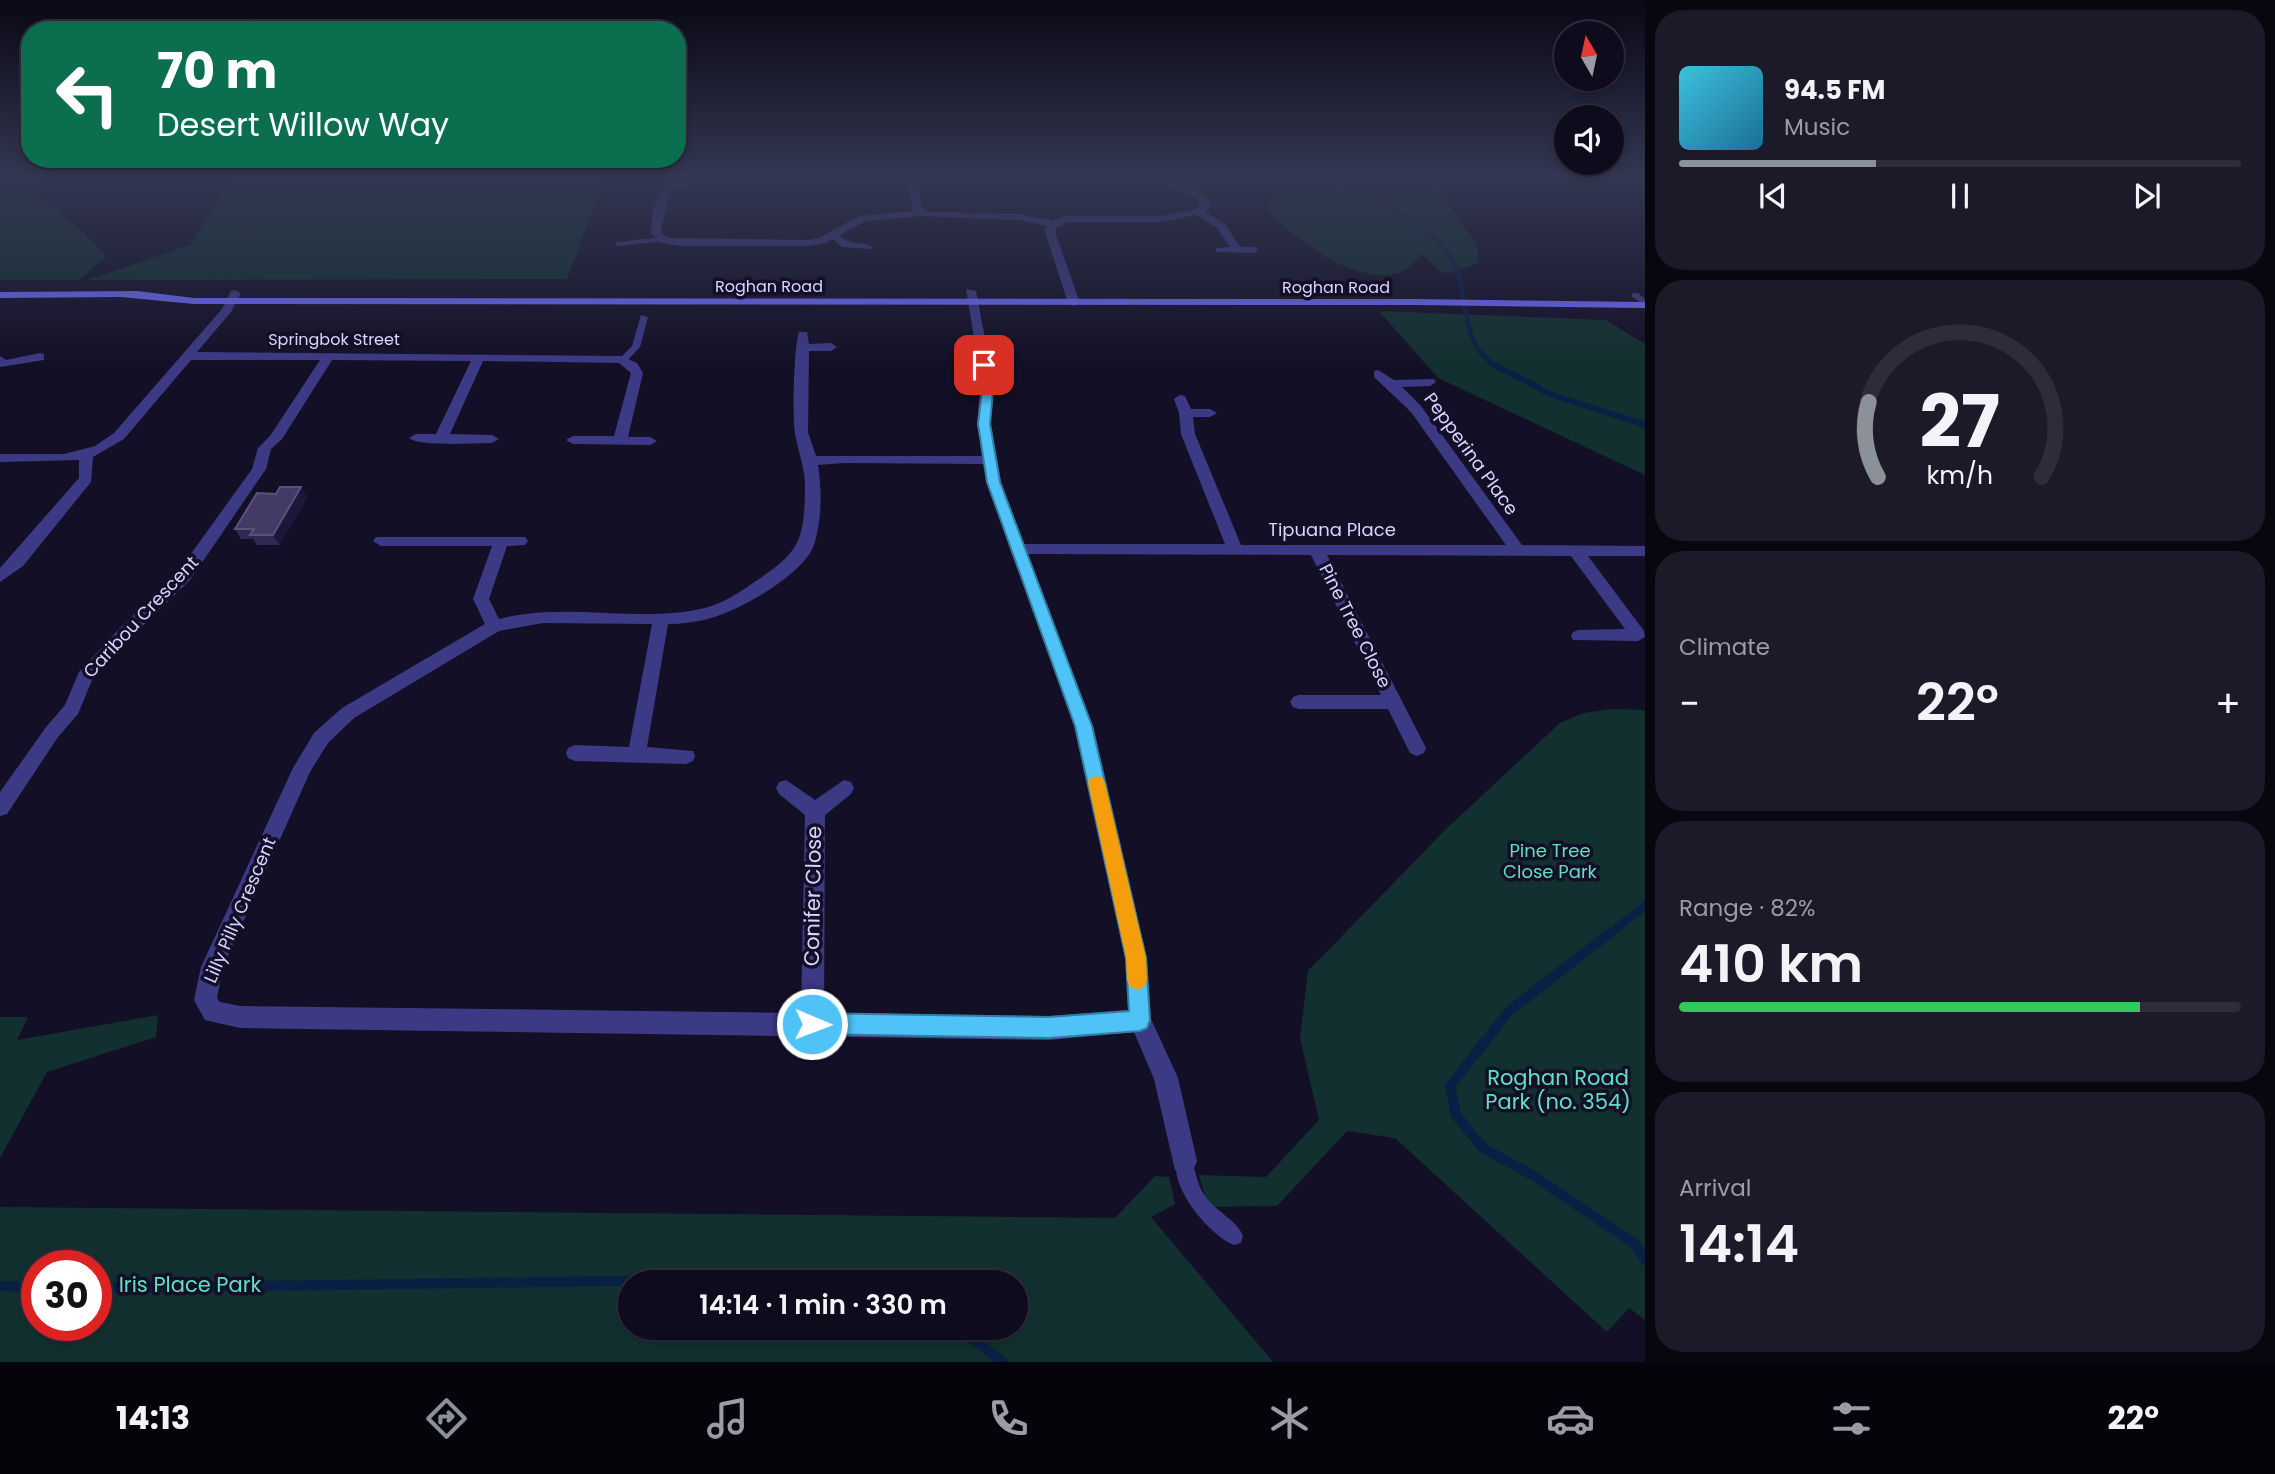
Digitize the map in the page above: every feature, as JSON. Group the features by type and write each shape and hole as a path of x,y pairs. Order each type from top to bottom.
{"main road":[{"name":"Roghan Road","path":"1537,303 1640,294"},
{"name":"Roghan Road","path":"0,295 125,295 194,301 234,297 972,296 1645,304"}],"street":[{"path":"669,241 681,243 800,244 823,241"},
{"path":"1053,241 1073,297"},
{"path":"1231,241 1237,250"},
{"path":"1220,250 1254,250"},
{"path":"972,296 987,380 984,424 994,482 1084,726 1136,958 1140,1020 1166,1078 1184,1160"},
{"path":"0,458 64,458 86,455 107,446 119,436 188,356 234,297"},
{"name":"Lilly Pilly Crescent","path":"831,348 803,341 802,432 813,480 810,532 801,554 770,581 723,608 694,616 542,617 494,626 348,713 321,738 302,768 212,967 205,993 208,1007 224,1016 240,1017 1049,1028 1140,1020"},
{"name":"Springbok Street","path":"188,356 624,360"},
{"name":"Caribou Crescent","path":"0,808 52,732 72,709 85,677 194,563 259,469 265,448 275,439 329,356"},
{"path":"1,363 40,357"},
{"path":"441,439 478,357"},
{"path":"620,440 636,377 634,365 624,360"},
{"name":"Pepperina Place","path":"1378,374 1416,409 1517,549"},
{"name":"Pepperina Place","path":"1391,384 1430,382"},
{"path":"1210,413 1183,406 1188,434 1235,549"},
{"path":"416,438 492,439"},
{"path":"573,440 650,441"},
{"path":"0,577 17,562 86,479 86,455"},
{"path":"810,461 989,460"},
{"path":"381,541 520,541"},
{"path":"494,626 481,599 501,542"},
{"name":"Tipuana Place","path":"1019,549 1645,551"},
{"name":"Pine Tree Close","path":"1316,549 1417,748"},
{"path":"1574,549 1638,635 1578,636"},
{"path":"637,754 661,618"},
{"name":"Pine Tree Close","path":"1299,702 1394,702"},
{"path":"575,753 686,756"},
{"name":"Conifer Close","path":"786,788 815,811"},
{"name":"Conifer Close","path":"815,811 844,788"},
{"name":"Conifer Close","path":"812,1024 815,811"}],"lane":[{"path":"618,244 648,241"},
{"path":"840,241 845,245 869,247"},
{"path":"1640,294 1645,304"},
{"path":"624,360 636,346 644,317"},
{"path":"1184,1160 1191,1190 1201,1209 1234,1236"}],"green space":[{"path":"0,241 91,241 106,256 79,280 0,280"},
{"path":"194,241 581,241 567,279 87,280 191,245"},
{"path":"1302,241 1474,241 1478,250 1478,263 1454,272 1442,273 1422,254 1401,272 1384,275 1365,273 1345,267"},
{"path":"1379,311 1606,320 1645,344 1645,475 1438,378"},
{"name":"Pine Tree Close Park","path":"1612,709 1645,710 1645,1320 1629,1308 1607,1332 1395,1138 1347,1131 1277,1206 1208,1207 1199,1175 1266,1177 1319,1120 1300,1038 1308,971 1446,829 1560,723 1583,713"},
{"path":"158,1015 156,1037 47,1072 0,1158 0,1017 28,1017 17,1040"},
{"name":"Iris Place Park","path":"1155,1176 1169,1177 1175,1204 1151,1217 1273,1362 0,1362 0,1207 1115,1218"}],"building":[{"path":"280,487 301,487 273,535 250,535 254,529 235,529 257,493 276,494"}],"waterway":[{"path":"1436,241 1451,259 1457,272 1475,344 1482,355 1494,364"},
{"path":"1491,363 1550,394 1645,425"},
{"path":"1608,935 1645,906"},
{"path":"1610,933 1509,1011 1450,1086 1456,1115 1483,1148 1534,1176 1635,1244 1645,1260"},
{"path":"112,1288 618,1281"},
{"path":"0,1286 21,1287"},
{"path":"973,1340 1003,1362"}],"slow traffic":[{"path":"1097,783 1136,958 1137,980"}],"route":[{"path":"812,1024 1049,1028 1097,1026 1140,1020 1137,1009 1136,958 1084,726 994,482 984,424 987,391 984,365"}],"park label":[{"name":"Roghan Road Park (no. 354)","path":"1558,1090"}]}
